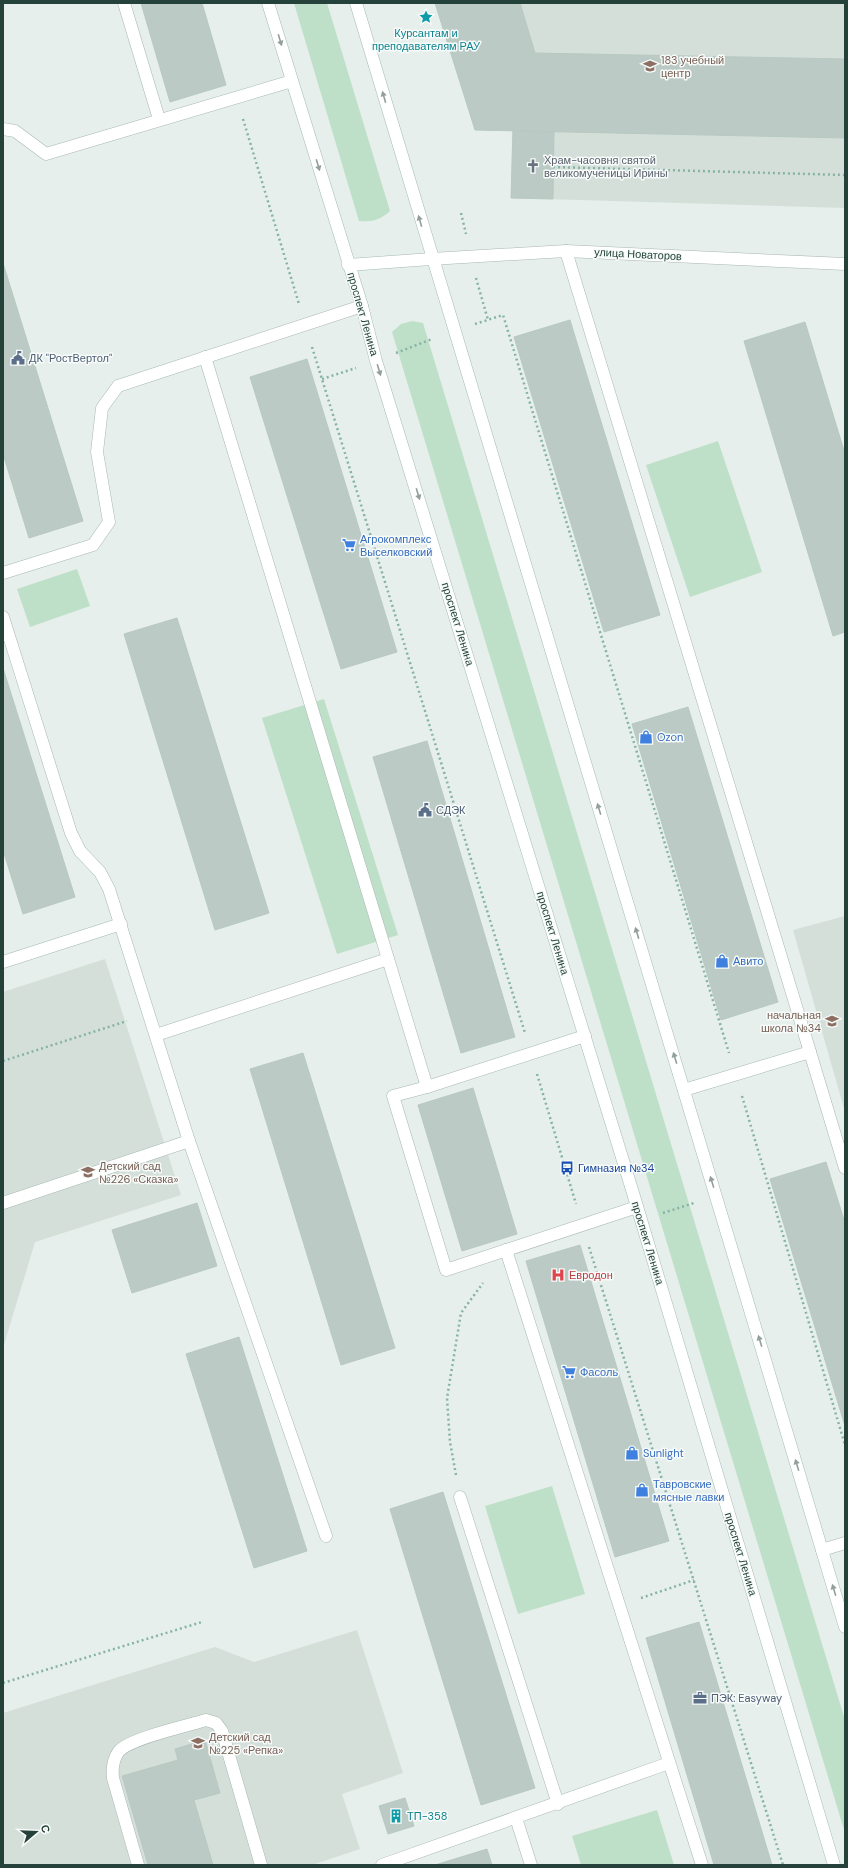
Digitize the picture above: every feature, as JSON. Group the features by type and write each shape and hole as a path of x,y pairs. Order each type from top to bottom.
{"main road":[{"path":"124,3 159,119"},
{"name":"проспект Ленина","path":"268,3 348,265 362,306 376,361 641,1220 834,1865"},
{"path":"356,3 432,259 717,1196 845,1627"},
{"path":"3,129 14,131 46,154 159,119 292,81"},
{"path":"566,251 845,1168"},
{"name":"улица Новаторов","path":"348,265 566,251 845,264"},
{"path":"3,573 93,545 109,522 97,452 102,408 118,386 362,306"},
{"path":"205,357 427,1087"},
{"path":"3,617 71,833 80,851 100,872 110,889 189,1141 326,1536"},
{"path":"3,962 120,924"},
{"path":"156,1035 388,959"},
{"path":"585,1036 427,1087 393,1096 446,1270 637,1207"},
{"path":"684,1090 810,1052"},
{"path":"3,1203 189,1141"},
{"path":"506,1250 702,1865"},
{"path":"460,1497 558,1804"},
{"path":"822,1550 845,1543"},
{"path":"138,1865 113,1778 112,1769 114,1761 119,1751 142,1738 206,1720 216,1723 222,1731 261,1865"},
{"path":"382,1865 558,1804 669,1763"},
{"path":"516,1818 531,1865"}],"path":[{"path":"237,97 305,325 531,1054 582,1225 783,1865"},
{"path":"554,167 845,175"},
{"path":"322,379 376,361 454,330 503,315 735,1075 845,1445"},
{"path":"3,1061 149,1014"},
{"path":"641,1220 717,1196"},
{"path":"460,1497 450,1442 447,1398 461,1313 484,1281"},
{"path":"620,1606 694,1580"},
{"path":"3,1683 202,1622"}],"shaded area":[{"name":"183 учебный центр","path":"435,3 845,3 845,208 511,198 512,131 475,130"},
{"name":"начальная школа №34","path":"845,916 845,1112 793,930"},
{"name":"Детский сад №226 «Сказка»","path":"105,959 181,1195 35,1242 3,1348 3,992"},
{"name":"Детский сад №225 «Репка»","path":"357,1630 403,1773 342,1794 360,1849 312,1865 3,1865 3,1713 215,1647 254,1662"}],"green space":[{"path":"294,3 327,3 390,211 376,220 359,221"},
{"path":"412,321 423,323 845,1720 845,1833 392,332 401,324"},
{"path":"718,441 762,572 690,597 646,465"},
{"path":"77,569 90,606 30,627 17,589"},
{"path":"324,699 398,935 337,954 262,718"},
{"path":"552,1486 585,1594 518,1614 485,1506"},
{"path":"657,1810 674,1865 581,1865 572,1836"}],"building":[{"path":"141,3 202,3 226,85 170,102"},
{"path":"435,3 520,3 535,53 845,59 845,138 475,130"},
{"name":"Храм-часовня святой великомученицы Ирины","path":"513,131 554,132 553,199 511,198"},
{"name":"ДК \"РостВертол\"","path":"3,263 83,521 29,538 3,454"},
{"path":"570,320 660,615 604,632 514,337"},
{"path":"805,322 845,454 845,632 833,636 744,341"},
{"path":"307,359 397,652 341,669 250,377"},
{"path":"177,618 269,913 215,930 124,634"},
{"path":"3,668 75,897 23,914 3,850"},
{"path":"688,707 778,1002 721,1020 632,724"},
{"path":"427,741 515,1037 461,1053 373,757"},
{"path":"303,1053 395,1348 341,1365 250,1069"},
{"path":"473,1088 517,1234 462,1251 418,1105"},
{"path":"826,1162 845,1223 845,1426 770,1179"},
{"path":"197,1203 217,1266 132,1293 112,1230"},
{"path":"580,1245 669,1541 615,1557 526,1261"},
{"path":"239,1337 307,1551 254,1568 186,1354"},
{"path":"443,1492 535,1788 481,1805 390,1509"},
{"path":"699,1622 772,1865 714,1865 646,1638"},
{"path":"205,1740 220,1793 194,1800 213,1865 148,1865 122,1776 178,1760 175,1749"},
{"name":"ТП-358","path":"405,1798 414,1826 388,1834 379,1806"},
{"path":"487,1849 492,1865 435,1865"}],"place":[{"name":"Курсантам и преподавателям РАУ","path":"426,17"},
{"name":"183 учебный центр","path":"650,66"},
{"name":"Храм-часовня святой великомученицы Ирины","path":"533,166"},
{"name":"ДК \"РостВертол\"","path":"18,358"},
{"name":"Агрокомплекс Выселковский","path":"349,545"},
{"name":"Ozon","path":"646,737"},
{"name":"СДЭК","path":"425,810"},
{"name":"Авито","path":"722,961"},
{"name":"начальная школа №34","path":"832,1021"},
{"name":"Гимназия №34","path":"567,1168"},
{"name":"Детский сад №226 «Сказка»","path":"88,1172"},
{"name":"Евродон","path":"558,1275"},
{"name":"Фасоль","path":"569,1372"},
{"name":"Sunlight","path":"632,1453"},
{"name":"Тавровские мясные лавки","path":"642,1490"},
{"name":"ПЭК: Easyway","path":"700,1698"},
{"name":"Детский сад №225 «Репка»","path":"198,1743"},
{"name":"ТП-358","path":"396,1816"}]}
